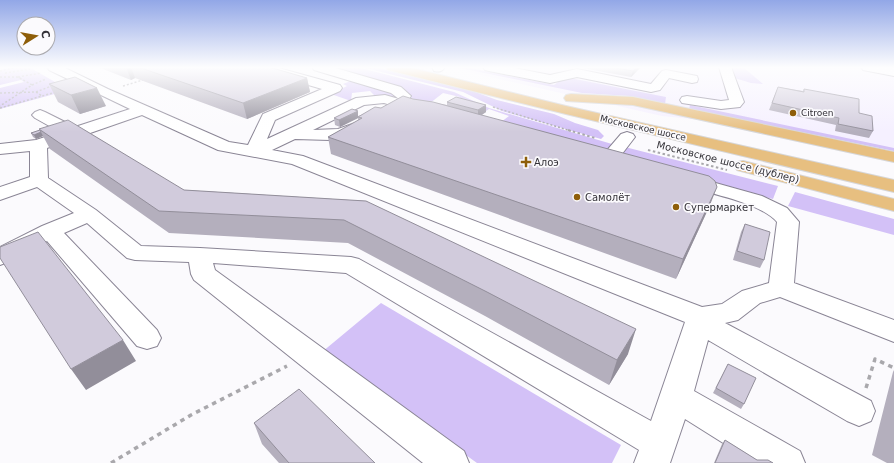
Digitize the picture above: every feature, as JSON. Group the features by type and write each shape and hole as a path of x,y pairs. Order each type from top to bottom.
{"main road":[{"name":"Московское шоссе","path":"495,89 894,172"},
{"name":"Московское шоссе","path":"514,89 568,104 894,186"},
{"path":"568,104 633,101 688,106 894,157"},
{"name":"Московское шоссе (дублер)","path":"568,104 580,120 627,137 894,205"}],"street":[{"path":"96,89 224,146 297,160 700,320 859,411"},
{"path":"254,152 268,117 334,89"},
{"path":"391,89 396,90 419,110"},
{"path":"691,89 688,106 735,104 737,102 732,89"},
{"path":"254,152 361,101 384,99 419,110 436,112"},
{"path":"292,134 340,134 358,128 371,119 364,112 349,106"},
{"path":"0,149 38,145 142,110"},
{"path":"40,115 74,133"},
{"path":"627,137 601,157 631,165"},
{"path":"38,145 39,180"},
{"path":"667,175 755,200 780,212 788,222 782,288"},
{"path":"39,180 89,214 135,253 200,255 352,265 655,453 676,397 700,320"},
{"path":"0,194 39,180"},
{"path":"0,257 50,231 89,214"},
{"path":"50,231 147,338"},
{"path":"200,255 203,274 451,463"},
{"path":"700,320 729,313 751,297 782,288 894,331"},
{"path":"676,397 787,463"}],"path":[{"path":"0,107 26,89"},
{"path":"0,93 22,91 36,92 45,89"},
{"path":"0,107 69,89"},
{"path":"103,92 114,89"},
{"path":"36,92 43,96"},
{"path":"111,463 191,415 309,355"},
{"path":"859,411 875,359 894,368"}],"shaded area":[{"path":"0,89 67,89 69,90 0,109"},
{"path":"342,89 387,89 404,101 375,96 370,91 352,93 351,101 331,94"},
{"path":"394,89 441,89 454,92 489,108 612,144 606,152 501,122 509,116 489,109 486,111 456,102 460,97 443,93 425,107 401,91"},
{"path":"449,89 467,89 497,100 554,114 575,123 598,130 604,136 601,139 502,111 463,92"},
{"path":"541,89 894,89 894,161 712,121 662,116"},
{"path":"561,89 624,89 666,97 665,104 630,96 582,93"},
{"path":"690,105 894,148 894,151 689,109"},
{"path":"621,146 778,186 773,199 629,162 621,150"},
{"path":"795,192 894,219 894,235 788,206"},
{"path":"381,303 621,445 612,463 477,463 322,352"}],"building":[{"path":"58,89 95,89 71,95"},
{"path":"201,89 280,89 243,103"},
{"path":"777,89 804,92 804,89 859,99 859,113 872,116 873,131 838,124 839,118 772,103"},
{"name":"Самолёт","path":"403,96 433,102 709,176 715,181 717,187 683,259 328,137 362,118 358,117 375,107 381,108"},
{"path":"456,97 486,105 478,110 447,102"},
{"path":"352,109 358,111 339,120 334,118"},
{"path":"68,120 184,190 366,201 636,329 617,360 344,220 159,211 39,129"},
{"path":"40,130 41,132 34,135 31,133"},
{"path":"745,224 770,232 764,260 737,251"},
{"path":"38,232 123,340 71,369 0,258 0,247"},
{"path":"728,364 756,378 744,404 716,388"},
{"path":"299,389 375,463 289,463 254,423"},
{"path":"725,440 757,460 768,460 773,463 715,463"}],"place":[{"name":"Citroen","path":"793,113"},
{"name":"Алоэ","path":"526,162"},
{"name":"Самолёт","path":"577,197"},
{"name":"Супермаркет","path":"676,207"}]}
